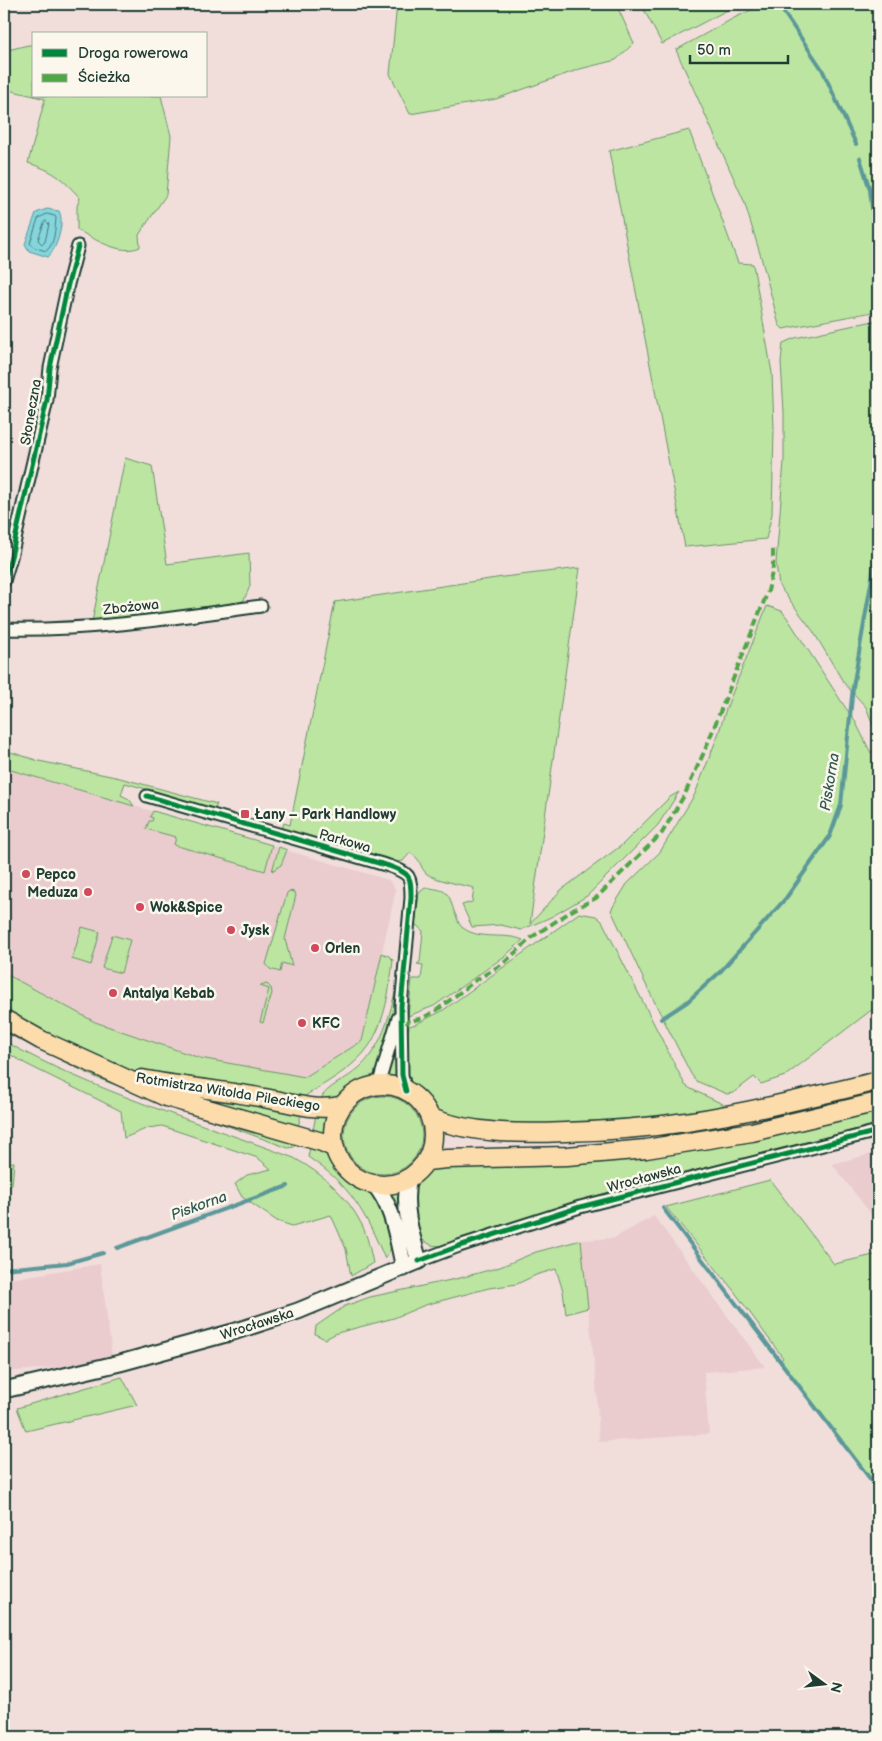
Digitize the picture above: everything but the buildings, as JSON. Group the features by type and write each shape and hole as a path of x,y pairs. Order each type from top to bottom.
{"main road":[{"name":"Rotmistrza Witolda Pileckiego","path":"4,1019 42,1040 166,1098 322,1142 335,1148"},
{"name":"Rotmistrza Witolda Pileckiego","path":"113,1073 170,1085 264,1098 308,1108 333,1108 343,1105"},
{"path":"431,1118 446,1124 507,1133 538,1134 593,1131 686,1122 779,1104 878,1081"},
{"path":"378,1086 390,1086 406,1091 422,1103 431,1118 434,1129 433,1139 426,1161 420,1169 409,1177 392,1184 374,1184 356,1176 344,1166 335,1148 334,1125 343,1105 360,1091 378,1086"},
{"path":"426,1161 567,1156 646,1149 752,1132 878,1102"},
{"path":"409,1177 406,1195 408,1218 419,1261"},
{"path":"374,1184 388,1204 404,1268"},
{"name":"Wrocławska","path":"4,1390 76,1375 233,1332 298,1311 419,1261"}],"street":[{"name":"Słoneczna","path":"4,581 47,400 50,368 78,246"},
{"name":"Zbożowa","path":"4,629 51,630 97,626 192,616 261,606"},
{"name":"Parkowa","path":"147,796 389,866 408,876 411,880 411,898 401,1006"},
{"path":"378,1086 401,1006"},
{"path":"401,1006 402,1075 406,1091"},
{"name":"Wrocławska","path":"419,1261 580,1206 878,1131"}],"shaded area":[{"path":"4,768 389,880 396,890 362,1041 305,1077 200,1058 95,1022 4,973"},
{"path":"878,1152 878,1223 832,1164"},
{"path":"654,1216 765,1367 704,1372 709,1434 599,1442 596,1382 581,1240 614,1238"},
{"path":"100,1264 112,1356 62,1367 4,1372 4,1280"}],"green space":[{"path":"397,4 616,4 634,43 616,60 580,69 496,99 410,114 390,74"},
{"path":"641,4 739,4 662,44"},
{"path":"764,4 878,4 878,311 783,329 779,325 744,201 676,50"},
{"path":"32,45 32,96 4,89 4,51"},
{"path":"41,98 162,98 171,136 166,195 139,235 140,247 132,249 116,248 77,230 77,206 80,198 57,176 28,163 45,99"},
{"path":"689,130 738,263 753,264 772,373 774,429 772,514 766,539 685,547 609,151"},
{"path":"878,320 878,738 866,707 844,683 813,631 779,586 776,563 784,461 781,362 783,343 795,338"},
{"path":"125,458 152,466 167,564 249,553 250,586 244,600 233,606 92,622"},
{"path":"580,568 530,924 561,890 622,845 670,797 679,792 658,825 587,896 551,917 521,930 501,925 472,927 462,905 472,902 474,888 427,874 417,858 410,853 403,861 398,862 282,829 284,823 290,825 335,602 503,577"},
{"path":"767,606 782,611 788,619 854,719 871,753 878,746 878,1005 785,1076 761,1084 754,1077 733,1093 727,1094 696,1081 691,1074 611,910 627,884 660,852 695,794"},
{"path":"4,750 39,761 120,778 217,804 215,809 125,783 121,795 129,799 134,806 4,768"},
{"path":"153,811 272,845 265,871 174,845 176,837 146,829 149,821 152,821 153,818 150,817"},
{"path":"279,847 287,850 281,865 272,871"},
{"path":"425,888 441,890 446,893 459,924 470,932 523,940 505,956 434,1006 408,1016 412,979 421,979 423,965 417,964 420,962 423,931 415,924 419,893"},
{"path":"289,891 294,892 296,895 285,939 292,966 282,963 280,972 270,969 266,964"},
{"path":"579,913 596,916 602,921 685,1085 729,1107 669,1117 607,1124 514,1126 467,1121 442,1114 411,1084 406,1066 409,1026 442,1011"},
{"path":"82,927 100,932 91,965 72,959"},
{"path":"112,935 130,940 121,973 102,968"},
{"path":"382,953 393,960 386,1004 375,1037 356,1061 340,1074 305,1096 304,1101 193,1085 128,1070 80,1051 4,1012 4,973 95,1022 200,1058 305,1077 362,1041"},
{"path":"267,984 271,988 272,993 263,1023 260,1022 269,989 260,986"},
{"path":"395,992 393,1013 377,1072 371,1078 348,1090 340,1098 319,1104 321,1098 329,1089 358,1069 376,1047 389,1016"},
{"path":"4,1028 295,1142 294,1147 288,1148 97,1078 4,1032"},
{"path":"396,1034 397,1078 385,1075"},
{"path":"4,1041 74,1076 110,1091 294,1158 305,1164 333,1186 356,1214 369,1244 373,1263 351,1276 346,1249 331,1215 292,1226 277,1221 242,1197 235,1184 247,1175 271,1169 258,1158 162,1126 148,1128 124,1138 121,1111 26,1064 4,1051"},
{"path":"173,1088 302,1110 298,1127 193,1100"},
{"path":"878,1089 878,1094 780,1118 777,1113"},
{"path":"383,1096 398,1099 411,1107 419,1120 422,1135 419,1150 411,1163 398,1171 383,1174 368,1171 355,1163 347,1150 344,1135 347,1120 355,1107 368,1099"},
{"path":"878,1111 878,1124 610,1192 513,1221 439,1246 431,1245 418,1237 411,1199 416,1184 432,1167 631,1159 696,1151 790,1132"},
{"path":"316,1114 328,1116 325,1133 313,1131"},
{"path":"310,1147 318,1149 328,1156 351,1182 371,1191 377,1196 386,1218 392,1241 391,1248 385,1259 371,1227 355,1201 335,1179 308,1157"},
{"path":"14,1162 12,1185 4,1186 4,1163"},
{"path":"770,1180 834,1264 878,1254 878,1481 871,1480 780,1361 783,1358 734,1291 666,1207"},
{"path":"400,1191 408,1240 390,1196 390,1192"},
{"path":"581,1240 588,1308 566,1314 563,1291 556,1269 536,1275 517,1284 489,1288 425,1305 394,1318 337,1333 325,1339 315,1334 316,1326 345,1306 370,1297 460,1278 500,1267 536,1252"},
{"path":"122,1377 137,1405 26,1431 17,1408"}],"water":[{"path":"47,209 59,211 61,216 61,228 57,242 48,257 29,251 25,244 36,213"}],"waterway":[{"name":"Piskorna","path":"778,4 822,69 856,144"},
{"name":"Piskorna","path":"860,158 870,190 878,258"},
{"name":"Piskorna","path":"661,1019 687,1002 720,972 786,898 830,836 841,805 853,687 878,543"},
{"name":"Piskorna","path":"117,1248 288,1186"},
{"path":"663,1208 871,1480 878,1481"},
{"name":"Piskorna","path":"4,1269 67,1263 103,1253"}],"marked path":[{"path":"402,1023 423,1018 437,1010 476,980 504,963 532,937 573,910 596,898 662,833 685,794 705,750 768,591 773,567 773,549"}],"cycle path":[{"path":"4,581 47,400 50,368 78,246"},
{"path":"147,796 389,866 406,874 411,885 401,1006 402,1075 406,1091"},
{"path":"419,1261 459,1246 580,1207 878,1131"}],"place":[{"name":"Łany – Park Handlowy","path":"245,814"},
{"name":"Pepco","path":"26,874"},
{"name":"Meduza","path":"88,892"},
{"name":"Wok&Spice","path":"140,907"},
{"name":"Jysk","path":"231,930"},
{"name":"Orlen","path":"315,948"},
{"name":"Antalya Kebab","path":"113,993"},
{"name":"KFC","path":"302,1023"}]}
